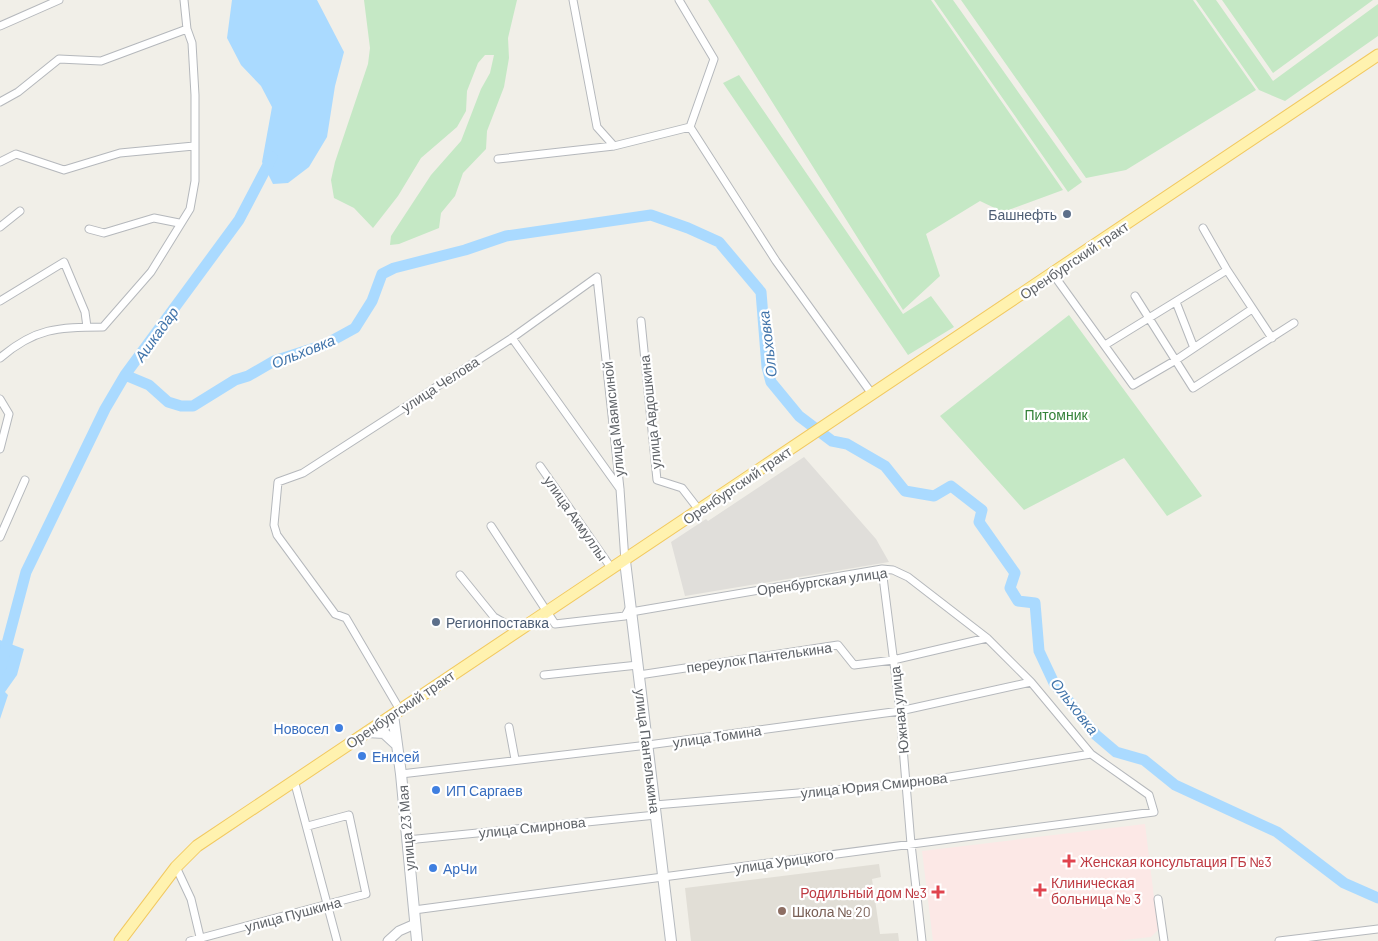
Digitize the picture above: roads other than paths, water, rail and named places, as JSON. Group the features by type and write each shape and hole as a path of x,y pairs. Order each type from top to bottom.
{"main road":[{"name":"Оренбургский тракт","path":"120,941 176,867 197,846 1378,55"},
{"name":"улица Пантелькина","path":"625,561 656,810 670,941"},
{"name":"улица 23 Мая","path":"396,713 397,745 417,941"},
{"path":"367,732 384,732 397,745"}],"street":[{"path":"0,26 59,0"},
{"path":"0,358 31,336 56,329 103,327 151,272 190,208 195,181 192,43 187,29 184,0"},
{"path":"573,0 597,127 614,146"},
{"path":"679,0 714,59 690,127"},
{"path":"0,102 18,92 60,58 102,60 187,29"},
{"path":"498,159 614,146 690,127"},
{"path":"690,127 776,261 872,394"},
{"path":"0,162 16,154 64,170 120,153 194,146"},
{"path":"0,227 20,211"},
{"path":"88,229 104,233 154,218 180,223"},
{"path":"1203,228 1227,270 1272,338"},
{"path":"0,302 64,262 85,312 87,327"},
{"path":"1105,345 1227,270"},
{"path":"1053,274 1134,385 1176,360 1252,309"},
{"name":"улица Челова","path":"396,713 346,618 335,614 277,535 274,525 278,482 303,473 512,338 597,277"},
{"name":"улица Маямсиной","path":"597,277 620,489 625,561"},
{"path":"1135,296 1193,388 1294,323"},
{"path":"1176,302 1194,348"},
{"name":"улица Авдошкина","path":"641,321 657,480 682,488 700,510"},
{"path":"512,338 620,489"},
{"path":"0,399 9,414 0,449"},
{"name":"улица Акмуллы","path":"540,466 612,569"},
{"path":"0,537 25,480"},
{"path":"491,526 548,611"},
{"name":"Оренбургская улица","path":"548,611 555,624 624,616 631,609 882,569 893,570 908,577 987,638 1031,682 1091,754 1149,795 1154,812"},
{"name":"Южная улица","path":"882,569 900,711 910,844 922,941"},
{"path":"460,575 494,617 518,631"},
{"name":"переулок Пантелькина","path":"544,675 638,670 838,645 854,665 893,660 987,638"},
{"name":"улица Томина","path":"401,774 515,759 648,745 900,711 1031,682"},
{"path":"509,727 515,759"},
{"name":"улица Юрия Смирнова","path":"656,810 906,784 1091,754"},
{"path":"294,780 329,904 337,941"},
{"name":"улица Смирнова","path":"407,840 656,810"},
{"name":"улица Урицкого","path":"414,910 1154,812"},
{"name":"улица Пушкина","path":"190,941 201,940 366,894 349,815 308,826"},
{"path":"176,867 191,899 201,940"},
{"path":"1158,899 1164,941"},
{"path":"388,941 399,931 415,924"},
{"path":"1279,941 1378,929"}],"water":[{"path":"232,0 317,0 344,52 335,86 327,137 309,167 288,183 273,184 262,162 272,107 261,86 241,65 227,38"},
{"path":"0,640 24,649 17,675 5,692 8,695 0,719"}],"waterway":[{"name":"Ашкадар","path":"0,670 26,572 105,409 125,375 239,220 272,157"},
{"name":"Ольховка","path":"125,375 149,385 168,402 181,406 193,406 235,380 248,376 274,361 324,345 355,328 372,301 382,274 394,268 465,250 506,236 651,215 688,228 719,242 761,292 767,367 771,382 799,416 832,441 847,444 885,466 905,491 934,496 951,486 982,510 979,522 1015,573 1010,588 1018,601 1035,603 1039,651 1054,683 1096,735 1116,752 1144,760 1175,785 1277,832 1344,883 1378,898"}],"place":[{"name":"Башнефть","path":"1067,214"},
{"name":"Регионпоставка","path":"436,622"},
{"name":"Новосел","path":"339,728"},
{"name":"Енисей","path":"362,756"},
{"name":"ИП Саргаев","path":"436,790"},
{"name":"Женская консультация ГБ №3","path":"1069,861"},
{"name":"АрЧи","path":"433,868"},
{"name":"Клиническая больница № 3","path":"1040,890"},
{"name":"Родильный дом №3","path":"938,892"},
{"name":"Школа № 20","path":"782,911"}],"park label":[{"name":"Питомник","path":"1056,414"}]}
